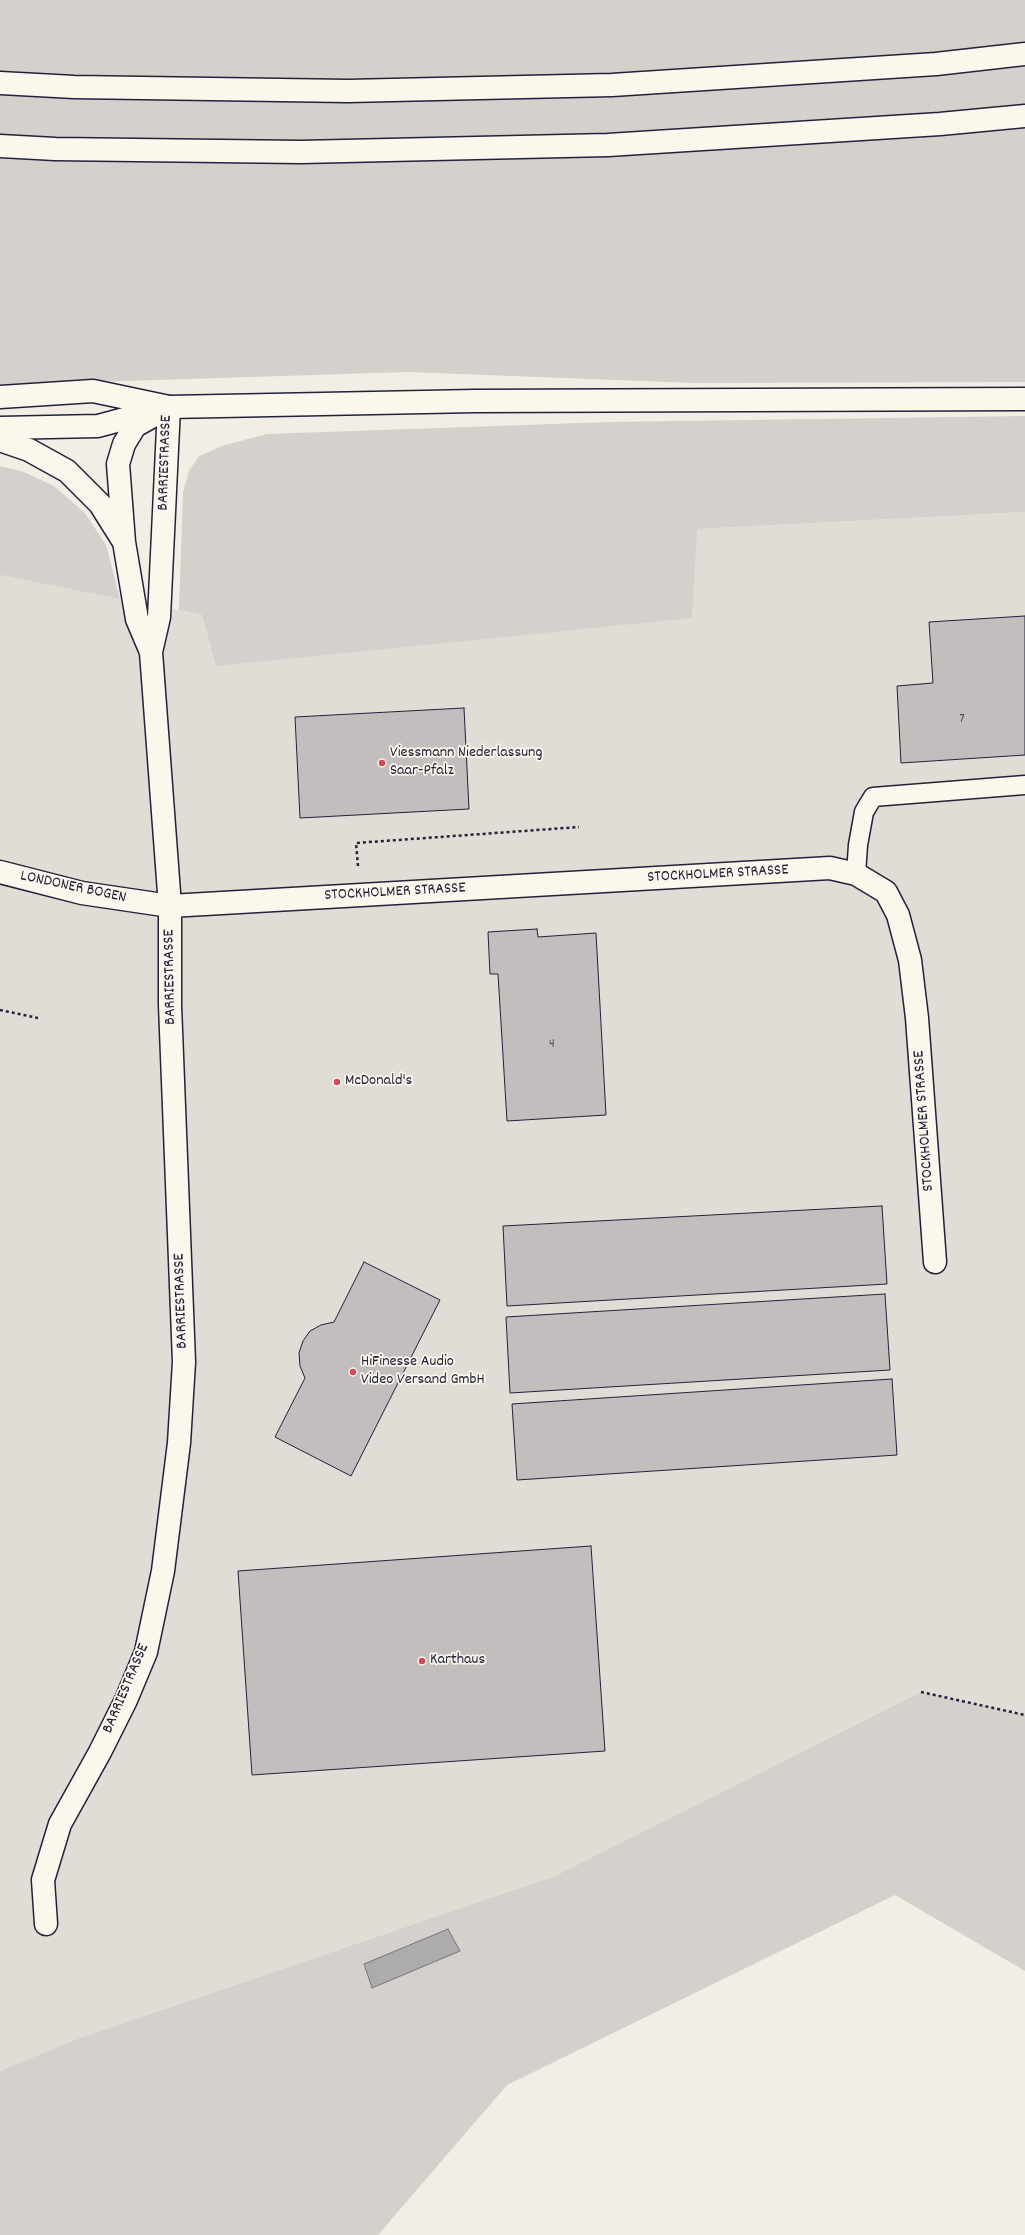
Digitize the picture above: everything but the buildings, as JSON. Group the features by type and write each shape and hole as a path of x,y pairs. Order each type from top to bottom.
{"main road":[{"path":"0,83 82,87 348,91 612,85 936,64 1025,54"},
{"path":"0,146 54,149 301,152 608,145 940,124 1025,116"},
{"path":"0,397 93,391 169,407 475,401 1025,399"},
{"path":"0,428 98,426 169,407"},
{"name":"BARRIESTRASSE","path":"151,652 137,619 124,542 118,464 124,444 135,426 169,407"},
{"name":"BARRIESTRASSE","path":"46,1924 43,1880 60,1824 100,1752 126,1700 146,1652 163,1571 179,1443 183,1355 170,1005 170,906 151,652 159,617 169,407"},
{"name":"BARRIESTRASSE","path":"0,440 29,450 67,471 100,504 124,542"},
{"name":"STOCKHOLMER STRASSE","path":"170,906 830,868 856,874 886,892 898,915 910,960 918,1018 935,1262"},
{"name":"LONDONER BOGEN","path":"0,872 82,893 170,906"}],"lane":[{"path":"856,874 858,845 864,812 874,797 1025,785"}],"path":[{"path":"360,895 356,843 579,827"},
{"path":"0,1010 38,1018"},
{"path":"921,1692 1025,1715"}],"shaded area":[{"path":"0,0 1025,0 1025,382 695,383 407,372 0,385"},
{"path":"1025,416 1025,512 697,529 692,618 216,666 202,615 179,610 183,492 189,471 199,456 225,445 267,434 609,422"},
{"path":"0,466 24,472 54,486 85,513 106,545 120,599 0,575"},
{"path":"1025,512 1025,1715 921,1692 555,1876 80,2038 0,2075 0,575 202,615 216,666 696,529"},
{"path":"921,1692 1025,1715 1025,1971 895,1895 507,2085 378,2235 0,2235 0,2071 80,2038 555,1876"},
{"path":"448,1929 460,1951 372,1988 364,1964"}],"place":[{"name":"Viessmann Niederlassung Saar-Pfalz","path":"382,763"},
{"name":"McDonald's","path":"337,1082"},
{"name":"HiFinesse Audio Video Versand GmbH","path":"353,1372"},
{"name":"Karthaus","path":"422,1661"}]}
